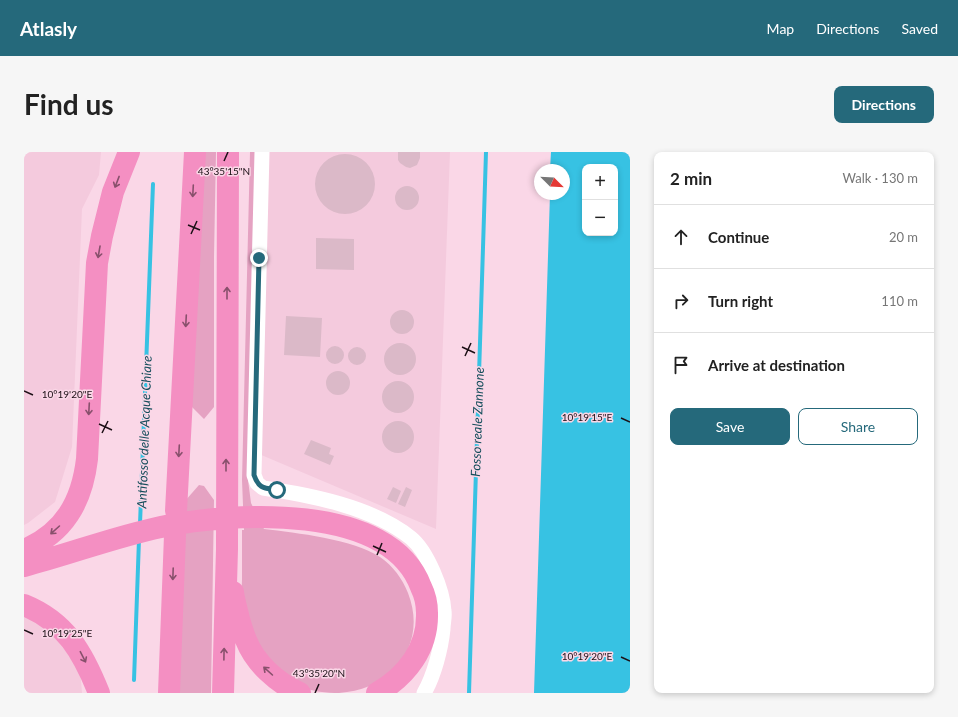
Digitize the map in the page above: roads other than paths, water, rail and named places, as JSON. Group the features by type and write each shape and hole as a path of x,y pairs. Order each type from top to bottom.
{"highway":[{"path":"24,550 45,538 63,522 74,505 83,484 87,459 97,263 113,192 129,152"},
{"path":"176,511 195,152"},
{"path":"223,693 227,549 229,157"},
{"path":"24,566 160,527 231,517 265,517 302,520 340,526 363,534 385,544 407,563 417,575 427,606 428,620 422,646 412,664 389,686 377,693"},
{"path":"169,693 175,535"},
{"path":"227,549 234,601 246,640 252,652 262,666 272,675 282,683 300,693"},
{"path":"24,605 46,615 66,633 81,653 99,692"}],"lane":[{"path":"262,152 254,475 257,483 263,488 343,504 387,523 412,539 428,560 439,584 444,611 442,638 435,664 424,693"}],"water":[{"path":"551,152 630,152 630,693 534,693 550,200 570,200 570,164 550,164"}],"waterway":[{"name":"Fosso reale Zannone","path":"469,693 486,152"},
{"name":"Antifosso delle Acque Chiare","path":"140,524 153,184"},
{"name":"Antifosso delle Acque Chiare","path":"134,680 139,539"}]}
